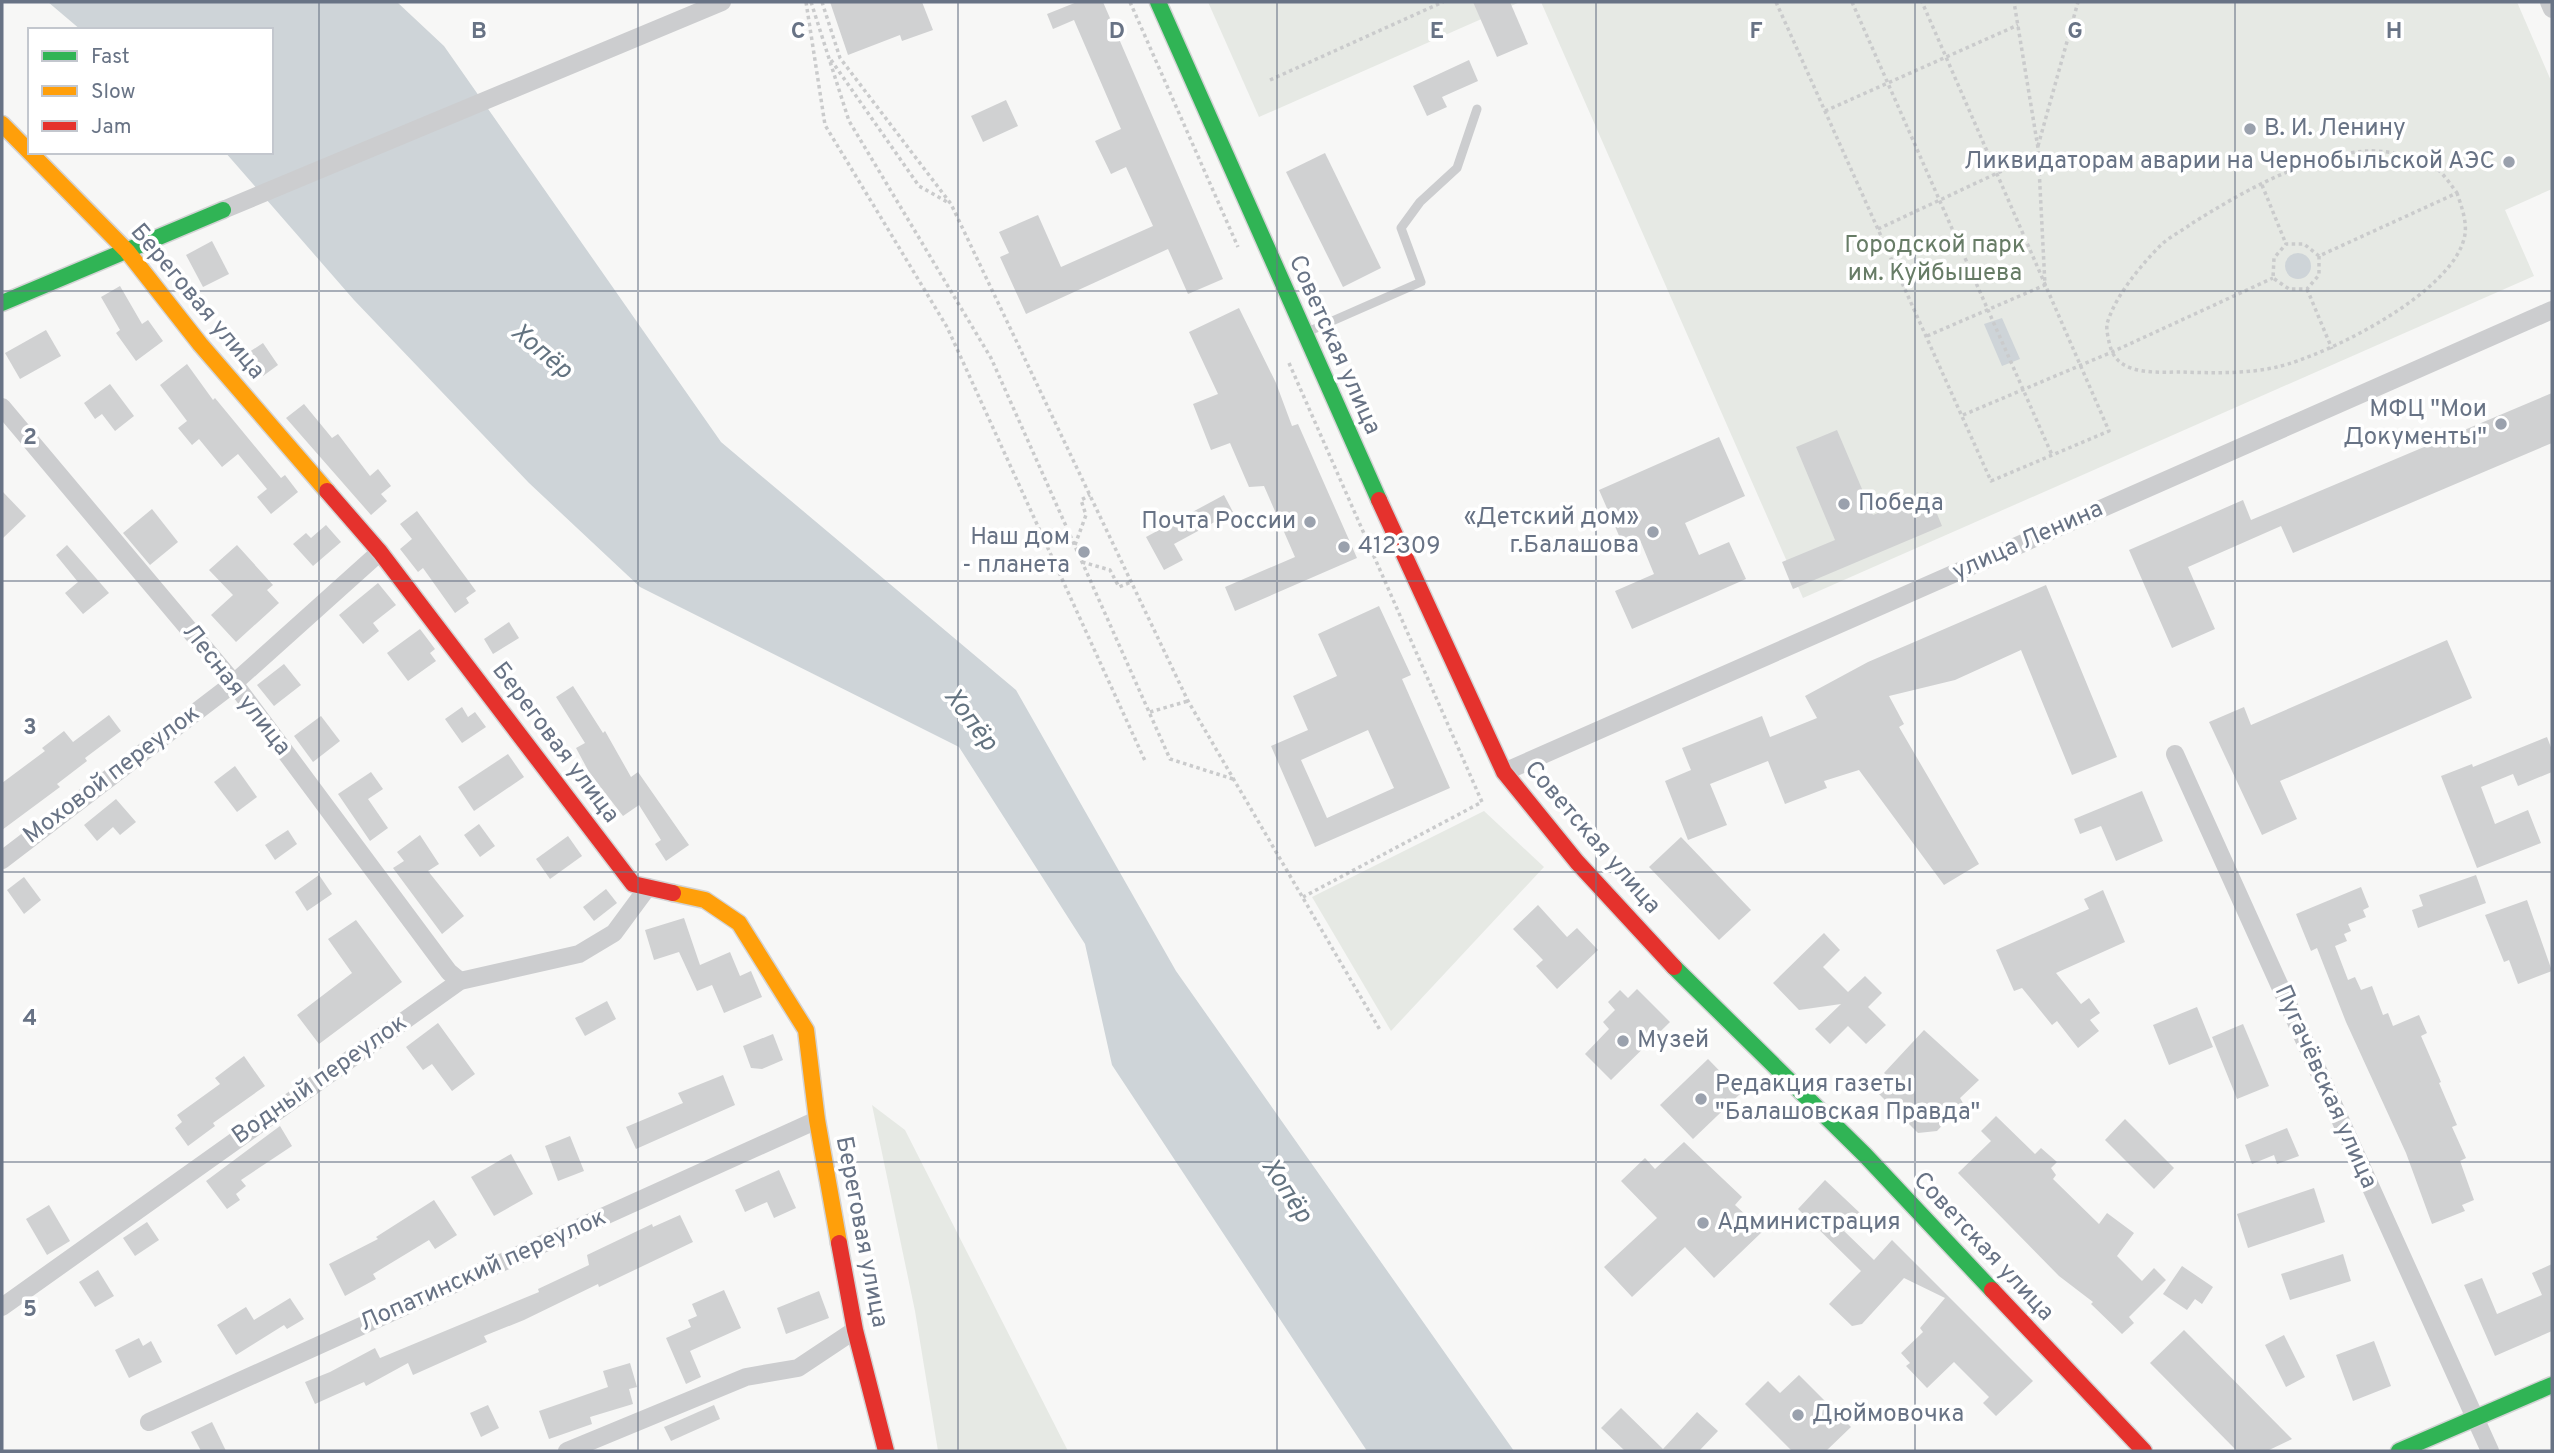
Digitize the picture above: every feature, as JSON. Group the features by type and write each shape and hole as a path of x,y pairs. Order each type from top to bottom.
{"street":[{"path":"2,303 722,2"},
{"name":"Советская улица","path":"1158,2 1303,334 1504,772 1577,862 1671,964 1865,1155 2144,1451"},
{"path":"2549,2 2552,9"},
{"name":"Береговая улица","path":"2,124 28,150"},
{"name":"Береговая улица","path":"32,154 127,251 201,344 380,552 633,884 705,900 738,923 806,1030 817,1120 855,1331 886,1451"},
{"name":"улица Ленина","path":"1504,772 2552,310"},
{"name":"Лесная улица","path":"2,407 234,682 449,972 460,981"},
{"name":"Моховой переулок","path":"2,860 234,682 380,552"},
{"name":"Пугачёвская улица","path":"2175,754 2490,1451"},
{"name":"Водный переулок","path":"2,1307 460,981 579,954 614,933 648,887"},
{"name":"Лопатинский переулок","path":"149,1422 817,1120"},
{"path":"568,1451 746,1377 798,1368 855,1331"},
{"path":"2399,1451 2552,1385"}],"lane":[{"path":"1303,334 1421,282 1401,228 1420,202 1457,168 1477,109"}],"path":[{"path":"808,2 849,121 991,358 1170,759 1233,779"},
{"path":"808,2 825,125 947,327 1146,763"},
{"path":"822,2 839,58 951,204 1188,701 1380,1030"},
{"path":"1130,2 1242,256"},
{"path":"1270,80 1443,2"},
{"path":"1776,2 1992,481 2109,431 1922,2"},
{"path":"1852,2 2052,454"},
{"path":"2014,2 2038,148 2045,285"},
{"path":"2038,148 2078,2"},
{"path":"1824,111 2018,25"},
{"path":"829,57 919,186 951,204"},
{"path":"2367,151 2419,158 2441,170 2457,193 2465,234 2454,261 2435,280 2387,317 2332,349 2275,368 2221,373 2157,372 2128,368 2112,352 2107,325 2122,294 2162,244 2212,211 2262,185 2314,163 2367,151"},
{"path":"1878,229 2038,154"},
{"path":"2262,185 2286,244"},
{"path":"2319,256 2457,193"},
{"path":"2273,278 2274,258 2286,244 2304,244 2319,256"},
{"path":"2273,278 2289,289 2307,289 2319,275 2319,256"},
{"path":"1963,415 2112,352 2273,278"},
{"path":"1927,337 2045,285"},
{"path":"2307,289 2332,349"},
{"path":"1286,358 1482,802 1303,897"},
{"path":"1075,546 1086,515 1081,500 1090,495"},
{"path":"1082,562 1110,570 1119,587 1131,582"},
{"path":"1150,712 1188,701"}],"green space":[{"path":"1208,2 1520,2 1259,117"},
{"name":"Городской парк им. Куйбышева","path":"1541,2 2517,2 2552,83 2552,189 2505,210 2534,276 1803,598"},
{"path":"1484,811 1544,867 1391,1031 1312,897"},
{"path":"872,1105 905,1130 1068,1451 938,1451 915,1311"}],"water":[{"name":"Хопёр","path":"48,2 397,2 444,46 721,442 1016,690 1176,971 1514,1451 1367,1451 1112,1065 1085,944 959,747 640,587 529,483 354,300 227,154 273,154 273,28 79,28"},
{"path":"2298,253 2307,257 2311,266 2307,275 2298,279 2289,275 2285,266 2289,257"},
{"path":"2002,318 2020,359 2002,366 1984,324"}],"building":[{"path":"830,2 922,2 933,30 902,41 900,35 848,55"},
{"path":"1077,2 1103,2 1223,279 1188,294 1168,249 1026,314 1000,257 1009,253 999,232 1038,215 1061,267 1153,226 1126,167 1111,174 1095,141 1121,129 1074,20 1053,29 1047,14"},
{"path":"1473,2 1510,2 1528,44 1497,57"},
{"path":"1469,60 1478,81 1442,97 1447,107 1427,116 1413,86"},
{"path":"1006,100 1018,126 983,142 971,116"},
{"path":"1325,153 1381,268 1343,287 1286,172"},
{"path":"212,241 229,274 203,287 186,255"},
{"path":"120,286 142,324 148,320 163,341 136,361 116,333 120,330 101,297"},
{"path":"1239,308 1276,383 1292,426 1298,424 1357,558 1235,611 1225,587 1295,557 1264,486 1249,487 1230,443 1211,450 1193,404 1218,394 1189,332"},
{"path":"46,330 61,356 20,379 5,353"},
{"path":"263,343 278,365 263,376 260,371 250,378 237,360"},
{"path":"187,364 213,400 215,398 281,478 285,475 298,492 271,514 257,497 267,489 238,454 222,467 199,439 192,445 178,428 187,421 160,385"},
{"path":"110,384 134,416 115,431 102,414 95,419 84,403"},
{"path":"2552,393 2552,443 2293,553 2281,526 2188,567 2215,629 2172,648 2129,550 2243,500 2251,520"},
{"path":"304,404 332,438 338,434 370,476 378,469 391,486 381,494 387,501 371,515 286,418"},
{"name":"Победа","path":"1837,430 1873,515 1928,492 1942,526 1793,589 1782,562 1835,540 1796,447"},
{"name":"«Детский дом» г.Балашова","path":"1719,437 1745,496 1685,523 1699,555 1729,542 1746,579 1632,629 1615,591 1654,574 1640,540 1624,547 1599,490"},
{"path":"2,491 26,516 2,539"},
{"path":"1224,495 1233,512 1174,544 1183,560 1164,570 1146,537"},
{"path":"152,509 178,542 150,565 123,533"},
{"path":"417,511 476,591 466,598 469,603 455,613 423,568 418,572 400,549 412,539 400,524"},
{"path":"326,525 341,542 313,566 293,544 306,533 311,538"},
{"path":"67,545 109,593 83,614 65,593 78,582 56,555"},
{"path":"237,545 273,585 267,590 279,603 236,642 211,615 233,595 209,570"},
{"path":"378,583 396,605 373,623 379,631 363,644 339,615"},
{"path":"2046,585 2117,757 2072,775 2021,650 1955,680 1889,696 1904,724 1899,727 1979,864 1944,885 1859,770 1824,781 1827,788 1785,804 1768,761 1710,784 1727,825 1688,840 1665,781 1691,770 1682,748 1762,716 1770,737 1817,718 1805,696 1868,662"},
{"path":"1379,606 1411,675 1402,679 1450,788 1315,847 1271,746 1308,730 1293,696 1337,676 1318,634","holes":["1368,730 1394,788 1327,818 1301,760"]},
{"path":"509,622 519,638 493,654 484,639"},
{"path":"420,629 435,649 430,653 436,661 408,681 387,653"},
{"path":"2447,640 2472,698 2280,781 2297,819 2262,835 2209,722 2244,707 2251,725"},
{"path":"284,664 301,685 274,706 257,685"},
{"path":"573,686 603,733 605,731 631,777 638,772 689,845 666,861 655,844 661,840 639,805 623,816 589,772 576,748 585,743 556,697"},
{"path":"462,707 468,717 475,712 486,727 462,743 445,719"},
{"path":"109,715 121,731 85,758 87,761 57,784 60,787 2,830 2,783 45,751 42,748 64,731 73,742"},
{"path":"321,716 340,741 313,762 294,736"},
{"path":"2547,737 2552,750 2552,772 2518,786 2513,774 2481,787 2495,824 2528,810 2541,843 2477,868 2441,776 2472,764 2473,767"},
{"path":"508,754 524,777 474,811 458,787"},
{"path":"235,766 257,797 237,812 214,782"},
{"path":"371,772 383,789 368,799 388,828 370,841 338,794"},
{"path":"2142,791 2163,841 2116,861 2101,826 2080,834 2074,819"},
{"path":"116,799 136,822 120,835 113,827 97,841 84,825"},
{"path":"479,824 495,846 480,857 464,835"},
{"path":"288,830 297,844 275,860 265,845"},
{"path":"420,835 439,864 428,871 464,916 442,934 393,868 404,861 397,852"},
{"path":"568,836 582,856 550,879 536,859"},
{"path":"1681,837 1751,910 1719,940 1649,867"},
{"path":"319,875 332,894 307,911 295,892"},
{"path":"2476,875 2486,903 2418,928 2412,910 2423,906 2419,895"},
{"path":"24,877 41,900 24,914 7,890"},
{"path":"2361,887 2369,907 2363,910 2366,917 2348,924 2351,931 2344,934 2347,941 2335,946 2348,980 2355,977 2361,990 2372,986 2383,1015 2388,1013 2393,1026 2419,1015 2427,1033 2421,1036 2457,1125 2452,1127 2466,1158 2460,1161 2474,1200 2462,1205 2465,1211 2432,1224 2406,1153 2346,1022 2317,948 2311,951 2296,914"},
{"path":"606,889 617,903 594,921 583,907"},
{"path":"2103,890 2125,942 2056,973 2081,1004 2089,998 2100,1013 2090,1020 2099,1031 2078,1048 2057,1021 2052,1025 2022,988 2014,991 1996,950 2089,909 2084,899"},
{"path":"2527,900 2552,971 2518,984 2509,960 2504,962 2485,915"},
{"path":"1538,905 1567,937 1577,928 1598,950 1557,989 1536,966 1543,960 1513,929"},
{"path":"684,918 700,965 730,952 740,976 751,971 762,997 724,1013 712,985 697,991 679,952 654,960 645,930"},
{"path":"356,920 402,982 319,1044 297,1015 352,973 328,939"},
{"path":"1824,933 1840,950 1823,967 1848,992 1865,976 1882,993 1868,1007 1886,1025 1866,1044 1848,1026 1830,1044 1815,1029 1841,1004 1799,1010 1773,983"},
{"name":"Музей","path":"1637,989 1670,1022 1611,1080 1585,1054 1609,1029 1603,1022 1615,1010 1608,1002 1620,990 1628,998"},
{"path":"607,1001 616,1019 585,1036 575,1018"},
{"path":"2197,1007 2213,1047 2169,1065 2153,1025"},
{"path":"438,1023 475,1074 452,1091 432,1064 423,1070 406,1047"},
{"path":"2243,1024 2269,1086 2237,1099 2212,1037"},
{"path":"1924,1030 1979,1080 1960,1098 1963,1103 1937,1131 1918,1133 1877,1092 1890,1078 1884,1073"},
{"path":"773,1034 783,1060 762,1069 751,1068 743,1046"},
{"path":"244,1056 265,1086 213,1123 215,1126 188,1146 175,1128 182,1122 177,1115 220,1084 215,1078"},
{"name":"Редакция газеты \"Балашовская Правда\"","path":"1708,1059 1741,1093 1693,1139 1660,1105"},
{"path":"723,1075 735,1105 636,1149 626,1127 683,1103 678,1093"},
{"path":"1996,1116 2035,1154 2041,1148 2057,1162 2051,1168 2056,1175 2053,1179 2099,1224 2107,1213 2134,1233 2117,1256 2142,1281 2154,1268 2166,1280 2129,1317 2134,1323 2122,1334 2091,1304 2093,1302 2059,1276 1958,1173 1991,1141 1981,1131"},
{"path":"2125,1119 2174,1168 2154,1189 2105,1140"},
{"path":"280,1126 292,1146 241,1180 246,1186 236,1194 240,1200 227,1209 206,1181"},
{"path":"2287,1128 2299,1156 2277,1164 2274,1155 2252,1164 2245,1145"},
{"path":"570,1136 584,1171 558,1181 545,1146"},
{"name":"Администрация","path":"1684,1142 1742,1197 1735,1205 1763,1231 1714,1278 1685,1247 1632,1297 1604,1267 1657,1218 1621,1181 1645,1158 1655,1169"},
{"path":"511,1154 533,1194 494,1216 471,1177"},
{"path":"779,1170 796,1208 774,1218 767,1202 745,1212 735,1190"},
{"path":"1825,1180 1861,1214 1844,1231 1874,1260 1892,1240 2033,1381 1996,1416 1983,1403 1989,1397 1954,1362 1927,1388 1906,1366 1910,1363 1901,1353 1923,1332 1920,1328 1945,1298 1904,1278 1862,1324 1852,1326 1829,1304 1861,1271 1798,1209"},
{"path":"2314,1188 2325,1222 2248,1248 2237,1214"},
{"path":"434,1200 457,1235 435,1249 429,1240 373,1274 376,1279 345,1296 329,1264 378,1239 376,1237"},
{"path":"49,1205 70,1241 47,1255 26,1219"},
{"path":"680,1215 693,1242 599,1287 598,1284 484,1336 487,1342 413,1375 408,1363 366,1386 364,1382 315,1404 305,1382 375,1348 380,1358 539,1292 538,1289 589,1265 587,1255 652,1224 653,1227"},
{"path":"147,1222 159,1240 135,1256 123,1238"},
{"path":"2343,1254 2351,1281 2290,1300 2281,1274"},
{"path":"2552,1264 2552,1331 2495,1356 2464,1285 2482,1278 2497,1314 2542,1295 2532,1273"},
{"path":"2182,1266 2213,1287 2202,1304 2195,1299 2187,1310 2163,1294"},
{"path":"98,1270 114,1296 95,1307 79,1282"},
{"path":"724,1290 741,1328 690,1351 701,1377 686,1384 666,1338 691,1327 688,1320 697,1316 692,1304"},
{"path":"819,1291 829,1318 786,1334 777,1308"},
{"path":"290,1298 304,1319 287,1329 284,1325 236,1355 217,1325 246,1307 254,1320"},
{"path":"2184,1330 2292,1439 2267,1451 2237,1451 2150,1363"},
{"path":"2284,1335 2305,1377 2286,1387 2265,1345"},
{"path":"139,1338 143,1346 151,1341 162,1362 129,1378 115,1350"},
{"path":"2374,1341 2391,1386 2353,1401 2336,1355"},
{"path":"630,1363 637,1387 629,1389 633,1404 590,1417 592,1424 549,1439 539,1411 608,1387 603,1371"},
{"name":"Дюймовочка","path":"1799,1375 1851,1427 1826,1451 1792,1451 1745,1404 1768,1381 1780,1393"},
{"path":"488,1405 499,1428 481,1437 470,1413"},
{"path":"714,1405 720,1419 671,1441 664,1427"},
{"path":"1621,1408 1663,1449 1697,1412 1718,1431 1699,1451 1625,1451 1601,1428"},
{"path":"212,1422 226,1451 201,1451 191,1432"}],"traffic: fast":[{"path":"1158,2 1379,500"},
{"path":"2,303 223,210"},
{"path":"1674,967 1865,1155 1992,1290"},
{"path":"2399,1451 2552,1385"}],"traffic: slow":[{"path":"2,124 28,150"},
{"path":"32,154 127,251 200,344 327,491"},
{"path":"673,893 705,900 739,923 806,1030 817,1120 839,1243"}],"traffic: jam":[{"path":"327,491 380,552 633,884 673,893"},
{"path":"1379,500 1504,772 1577,862 1674,967"},
{"path":"839,1243 855,1330 886,1451"},
{"path":"1992,1290 2144,1451"}],"place":[{"name":"В. И. Ленину","path":"2250,129"},
{"name":"Ликвидаторам аварии на Чернобыльской АЭС","path":"2509,162"},
{"name":"МФЦ \"Мои Документы\"","path":"2501,424"},
{"name":"Победа","path":"1844,504"},
{"name":"Почта России","path":"1310,522"},
{"name":"«Детский дом» г.Балашова","path":"1653,532"},
{"name":"412309","path":"1344,547"},
{"name":"Наш дом - планета","path":"1084,552"},
{"name":"Музей","path":"1623,1041"},
{"name":"Редакция газеты \"Балашовская Правда\"","path":"1701,1099"},
{"name":"Администрация","path":"1703,1223"},
{"name":"Дюймовочка","path":"1798,1415"}]}
